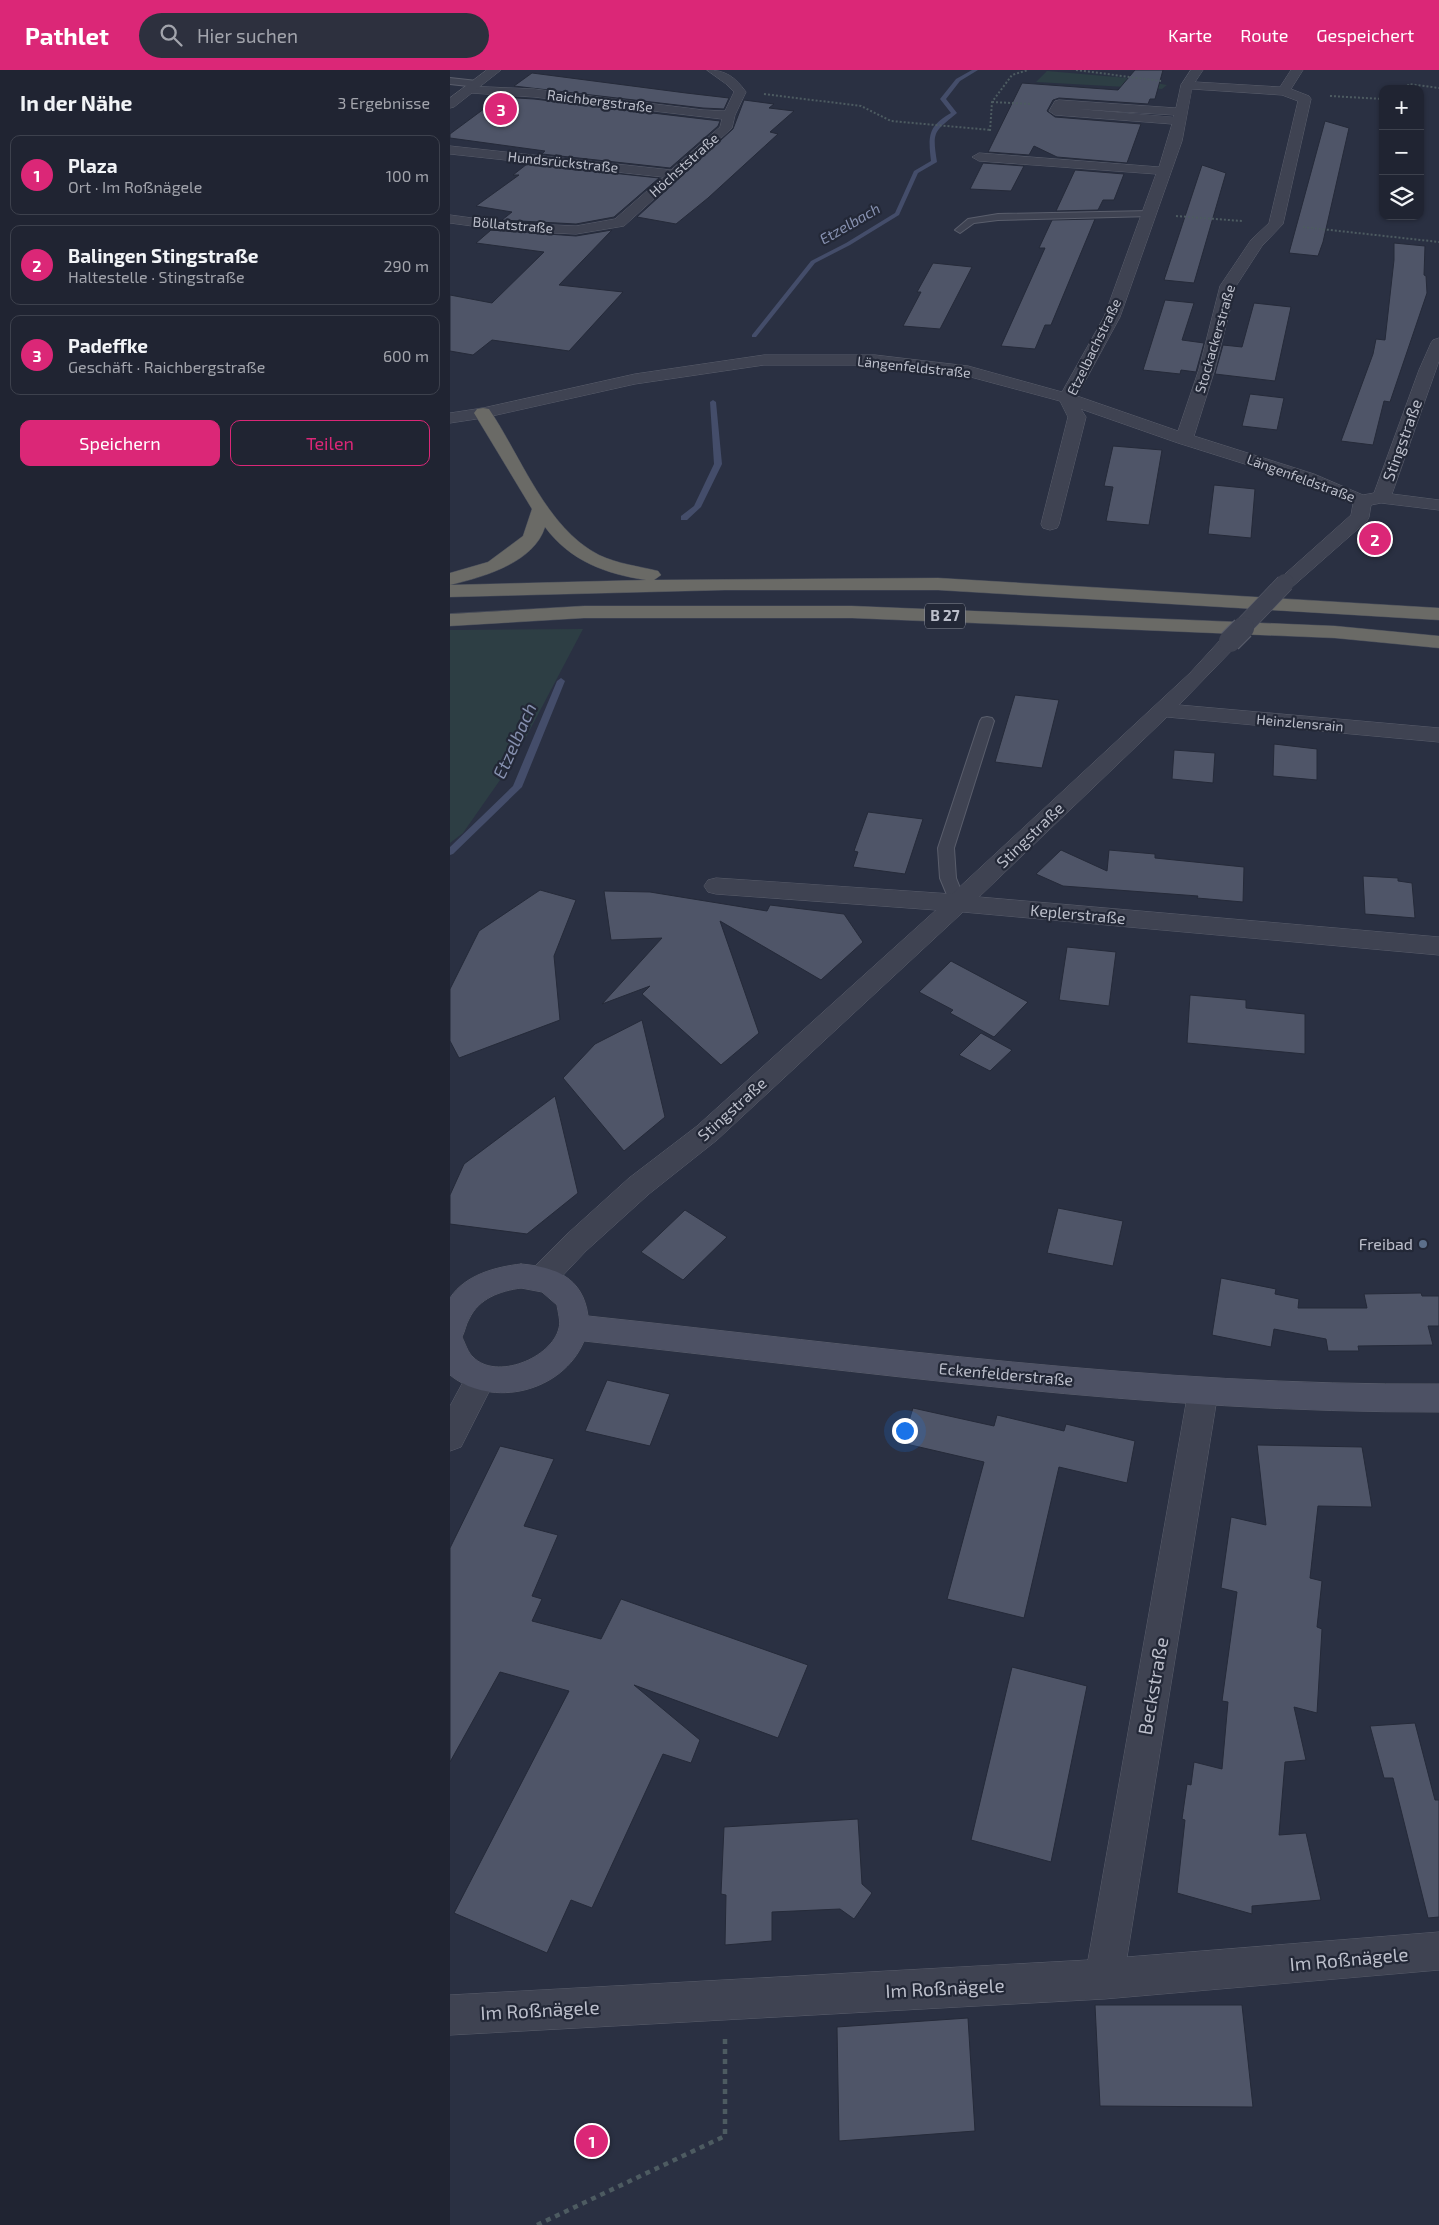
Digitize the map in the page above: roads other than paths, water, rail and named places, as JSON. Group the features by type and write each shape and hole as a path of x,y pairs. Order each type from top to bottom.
{"highway":[{"path":"483,413 542,509 560,534 581,553 605,565 642,574 725,584"},
{"path":"450,579 495,566 532,539 542,509"},
{"name":"B 27","path":"450,591 725,584 938,584 1439,614"},
{"name":"B 27","path":"450,620 584,612 852,612 1335,632 1439,642"}],"main road":[{"path":"522,1275 542,1278 558,1285 569,1297 575,1311 575,1327 567,1347 550,1364 528,1377 504,1381 480,1378 464,1369 452,1355 450,1328 463,1302 480,1288 507,1277 522,1275"},
{"name":"Eckenfelderstraße","path":"575,1327 954,1370 1203,1392 1370,1399 1439,1398"}],"street":[{"path":"450,104 495,70"},
{"name":"Höchststraße","path":"576,230 619,223 726,128 729,115 740,92 730,81 713,70"},
{"name":"Etzelbachstraße","path":"1050,524 1077,417 1067,398 1112,317 1175,141 1186,86 1197,70"},
{"path":"1186,86 1284,91 1297,70"},
{"name":"Raichbergstraße","path":"474,86 703,114 729,115"},
{"name":"Stockackerstraße","path":"1184,439 1207,369 1228,286 1256,243 1276,224 1305,99 1284,91"},
{"path":"1058,106 1055,112 1179,117"},
{"name":"Hundsrückstraße","path":"450,150 675,174"},
{"path":"979,157 1164,171"},
{"name":"Böllatstraße","path":"450,218 509,227 576,230"},
{"name":"Stingstraße","path":"542,1278 576,1243 640,1186 707,1133 958,903 1161,710 1230,642 1285,583 1360,517 1362,500 1381,498 1433,371 1439,343"},
{"name":"Längenfeldstraße","path":"450,418 483,413 635,379 764,360 875,360 968,371 1067,398 1184,439 1308,478 1362,500"},
{"path":"1381,498 1439,505"},
{"name":"Heinzlensrain","path":"1161,710 1439,735"},
{"name":"Keplerstraße","path":"716,886 958,903 1439,946"},
{"path":"450,1437 480,1378"},
{"name":"Beckstraße","path":"1104,1979 1203,1392"},
{"name":"Im Roßnägele","path":"450,2015 1104,1979 1439,1951"}],"lane":[{"path":"450,81 474,86"},
{"path":"960,230 971,221 998,217 1149,214"},
{"path":"958,903 948,878 946,848 987,721"}],"waterway":[{"name":"Etzelbach","path":"754,336 813,262 848,244 897,214 916,172 934,162 933,133 940,123 954,113 943,99 958,80 976,70"},
{"name":"Etzelbach","path":"684,518 697,507 718,464 713,402"},
{"name":"Etzelbach","path":"450,852 517,787 561,681"}],"place":[{"name":"Padeffke","path":"501,109"},
{"name":"Balingen Stingstraße","path":"1375,539"},
{"name":"Freibad","path":"1423,1244"},
{"name":"Plaza","path":"592,2141"}]}
